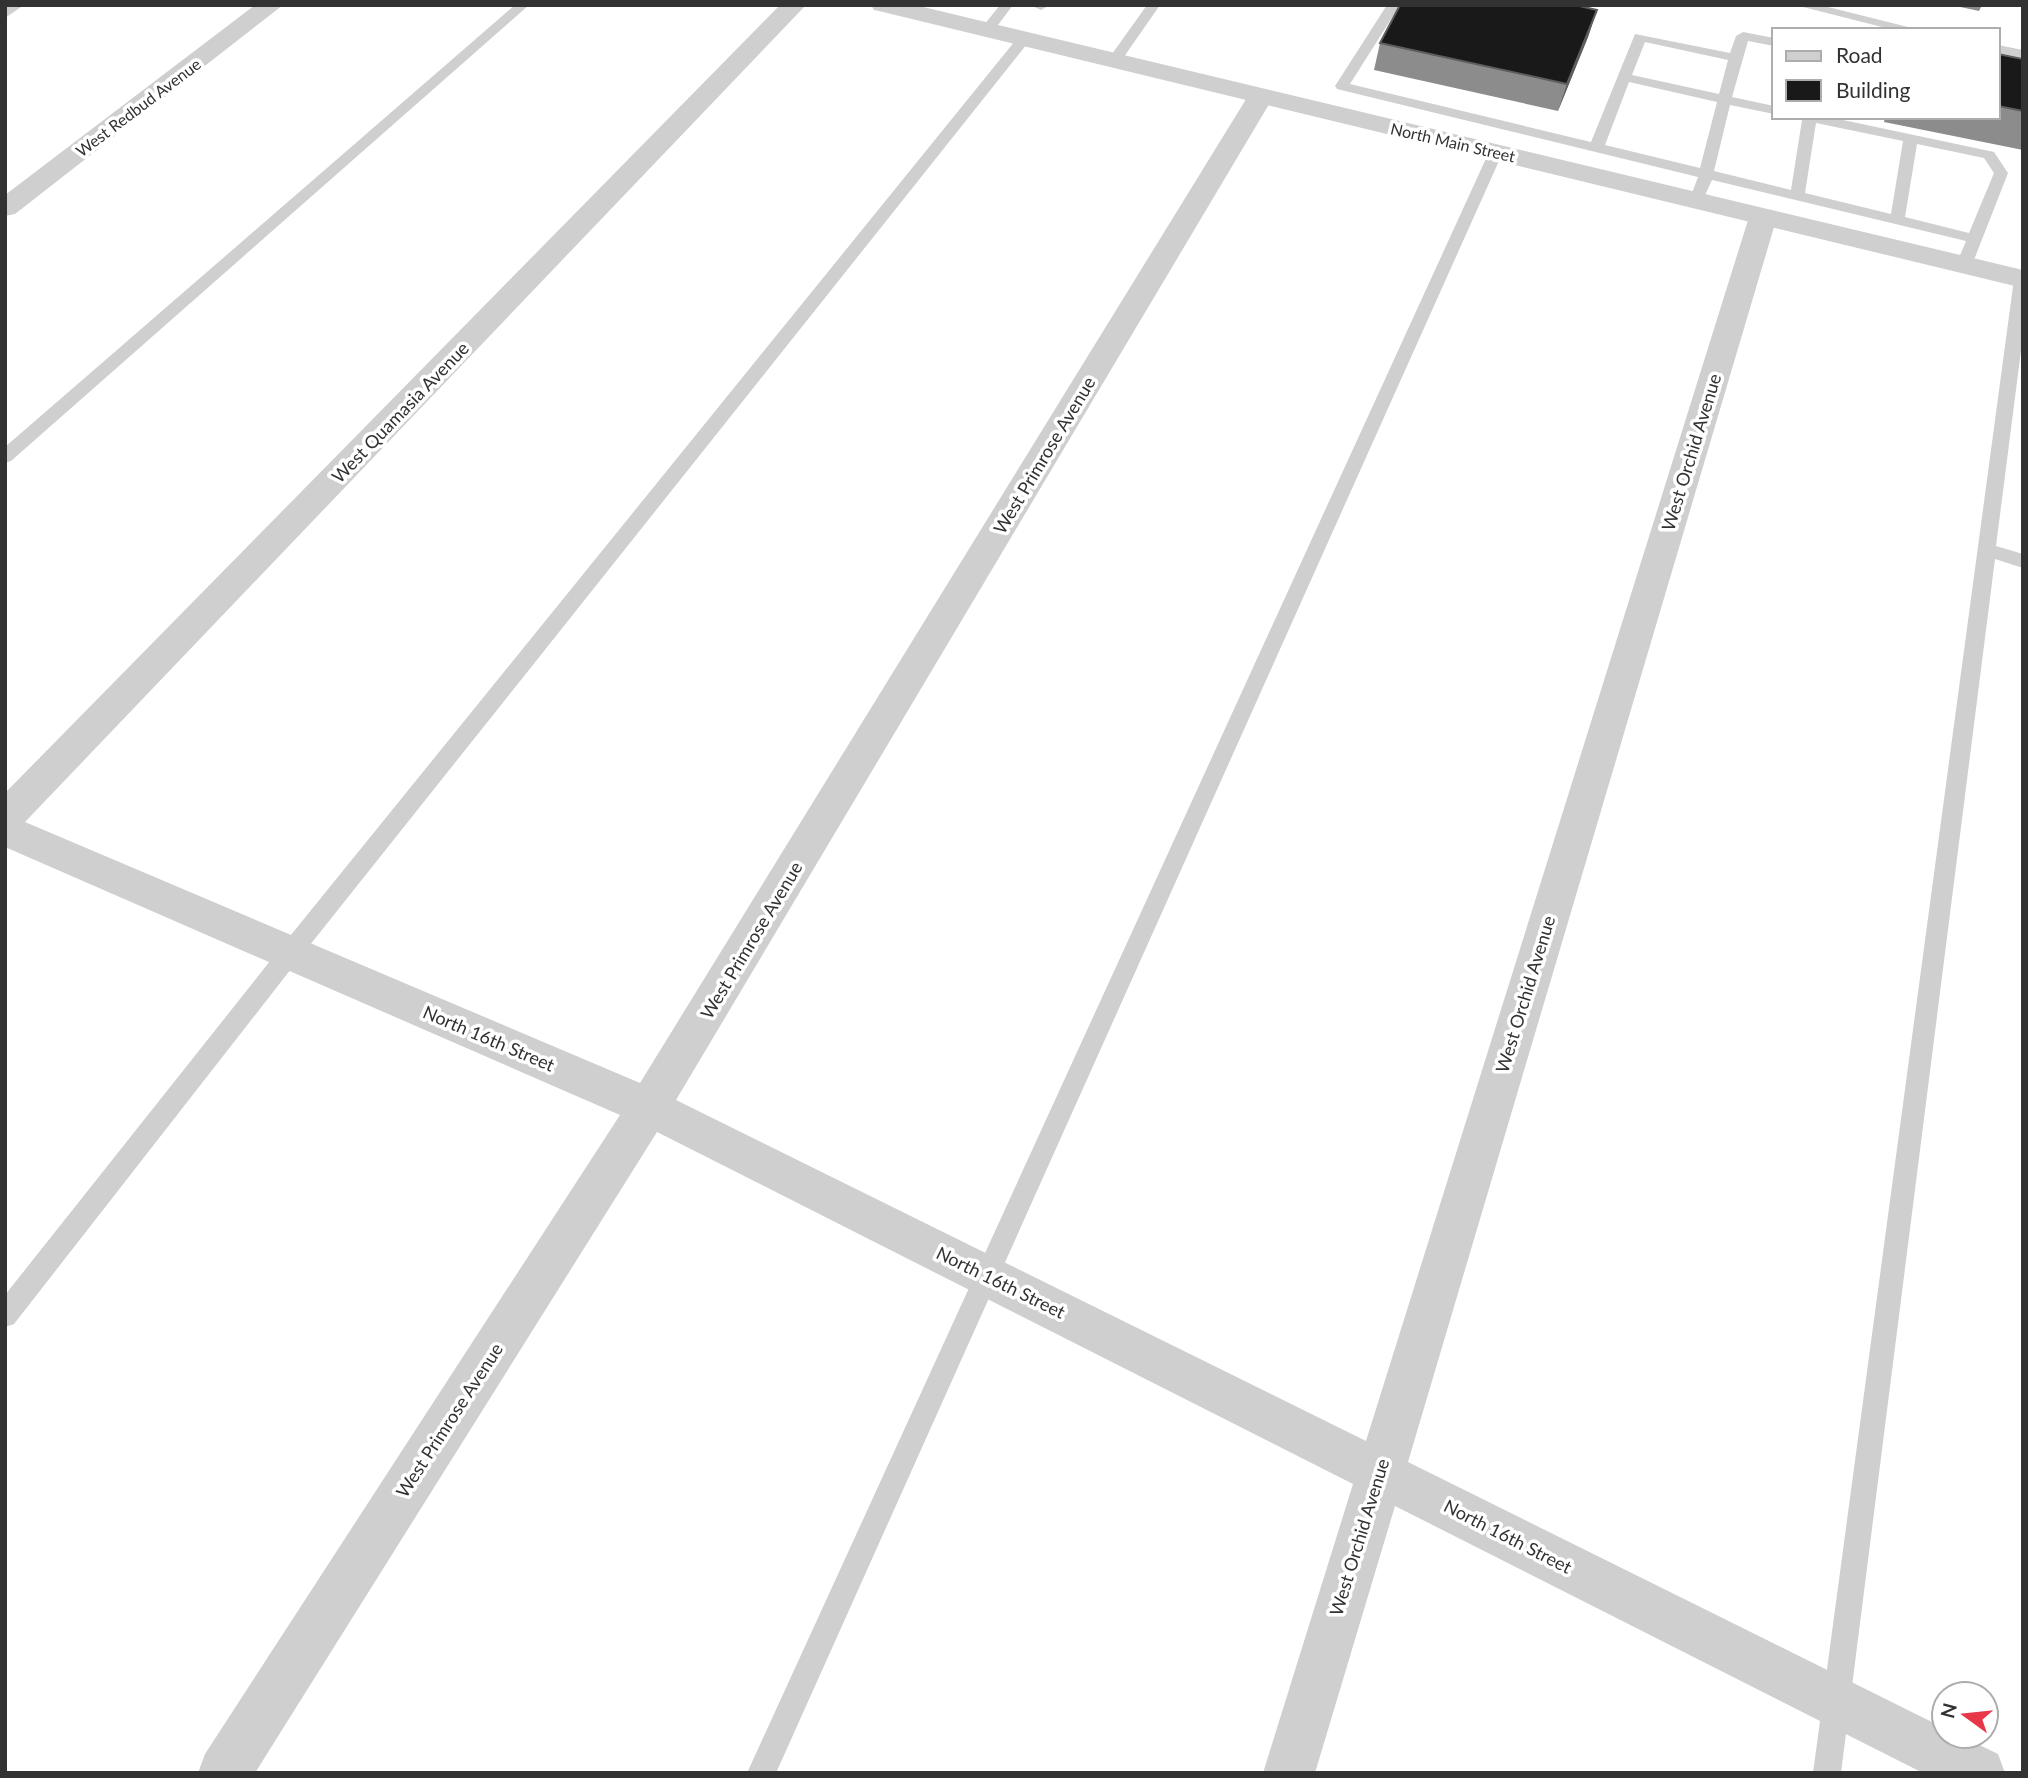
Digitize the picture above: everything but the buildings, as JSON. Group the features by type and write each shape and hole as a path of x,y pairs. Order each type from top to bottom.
{"street":[{"name":"West Redbud Avenue","path":"5,208 271,5"},
{"name":"West Quamasia Avenue","path":"5,818 794,5"},
{"name":"North Main Street","path":"883,5 2022,279"},
{"name":"West Primrose Avenue","path":"224,1773 649,1107 1261,96"},
{"name":"West Orchid Avenue","path":"1289,1773 1763,216"},
{"name":"North 16th Street","path":"5,830 649,1107 1979,1773"}],"lane":[{"path":"5,14 18,5"},
{"path":"5,457 523,5"},
{"path":"987,30 1007,5"},
{"path":"1114,61 1154,5"},
{"path":"1394,5 1342,86 1975,239"},
{"path":"1801,5 1904,28"},
{"path":"1696,201 1706,175 1743,36 1772,43"},
{"path":"1598,146 1640,37 1735,58"},
{"path":"5,1315 290,953 1024,39"},
{"path":"2000,49 2023,54"},
{"path":"1624,77 1772,110"},
{"path":"1797,197 1809,119"},
{"path":"1818,119 1989,155 2001,173 1964,265"},
{"path":"1897,220 1910,139"},
{"path":"761,1773 1496,152"},
{"path":"1827,1773 2022,279"},
{"path":"1986,549 2023,561"}]}
